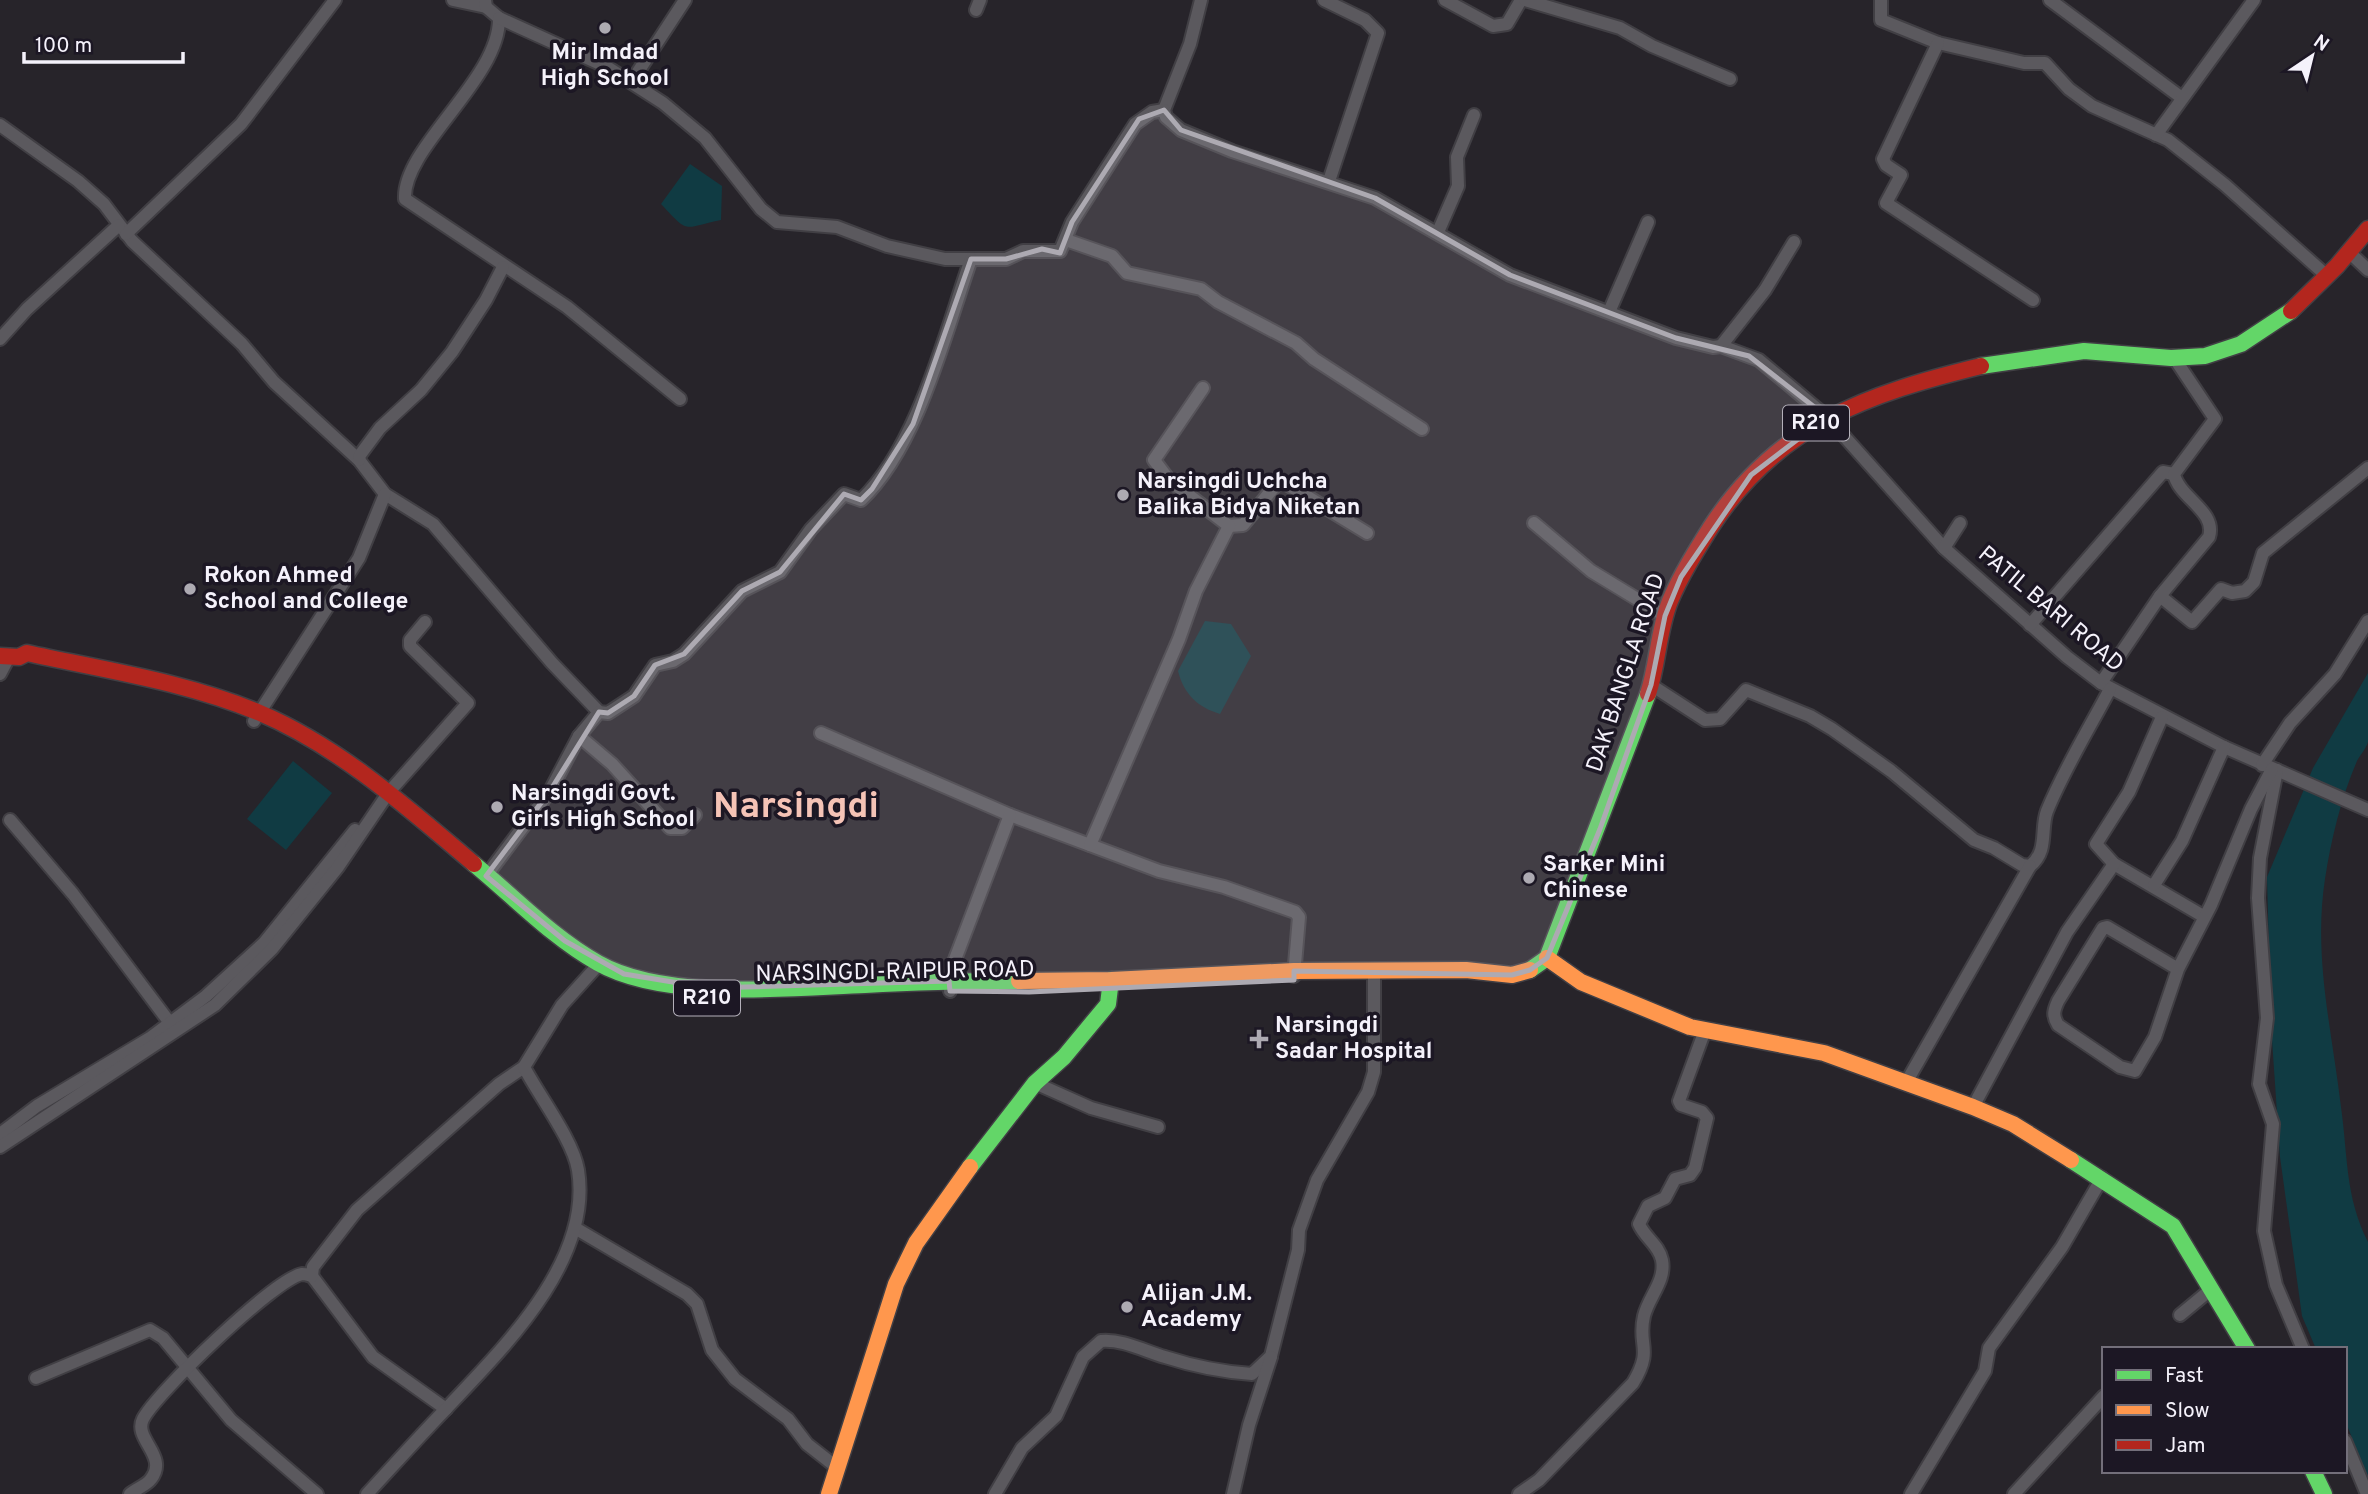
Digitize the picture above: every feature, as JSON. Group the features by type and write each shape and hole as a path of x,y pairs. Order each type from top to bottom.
{"main road":[{"name":"DAK BANGLA ROAD","path":"1547,958 1600,829 1651,685 1665,617 1688,564 1751,475 1807,428 1827,417 1891,392 1953,374 2015,360 2083,351 2173,356 2216,354 2255,335 2290,311 2350,253 2368,229"},
{"name":"NARSINGDI-RAIPUR ROAD","path":"10,657 34,654 176,686 288,726 513,911 596,967 624,974 709,988 1111,985 1294,975 1375,975 1476,970 1489,974 1512,975 1530,970 1547,958"},
{"name":"NARSINGDI-RAIPUR ROAD","path":"382,802 486,876 596,967"},
{"path":"1547,958 1581,982 1677,1022 1825,1053 2013,1124 2102,1178 2173,1226 2209,1291 2246,1347"},
{"path":"829,1494 835,1466 896,1284 916,1243 941,1205 1035,1083 1093,1025 1108,1004 1111,985"},
{"path":"2314,1473 2324,1494"}],"street":[{"path":"0,339 27,309 123,229 241,124 335,0"},
{"path":"453,0 486,4 499,18 557,43 632,81 705,138 761,209 777,222 837,228 887,246 944,259 1006,259 1036,250 1060,251 1072,222 1135,124 1152,112 1164,110 1190,44 1201,0"},
{"path":"632,81 685,0"},
{"path":"1324,0 1365,20 1378,33 1329,181"},
{"path":"1445,0 1494,26 1507,24 1523,0 1620,28 1652,46 1730,79"},
{"path":"1881,0 1881,20 1938,43 2024,63 2045,63 2068,89 2092,106 2168,140 2225,185 2327,276"},
{"path":"2050,0 2182,98"},
{"path":"2155,135 2254,0"},
{"path":"499,18 497,34 482,66 417,162 404,195 410,204 567,307 680,399"},
{"path":"1938,43 1882,159 1901,175 1886,203 2033,300"},
{"name":"PATIL BARI ROAD","path":"1164,110 1166,117 1181,130 1232,151 1375,198 1510,275 1685,341 1721,346 1768,366 1827,417 1944,548 2030,625 2106,686 2224,747 2368,810"},
{"path":"1438,232 1458,186 1457,157 1474,115"},
{"path":"0,125 78,181 104,204 123,229 242,344 274,382 359,460 385,494 433,524 552,663 599,712 608,713 634,696 655,665 673,661 684,654 742,591 780,572 811,529 844,494 861,500 872,489 913,424 971,259"},
{"path":"1609,312 1648,222"},
{"path":"1066,240 1112,256 1127,273 1201,289 1218,302 1296,343 1314,359 1422,429"},
{"path":"1721,346 1765,290 1794,242"},
{"path":"2350,253 2368,270"},
{"path":"359,460 380,428 421,390 452,352 486,300 503,267"},
{"path":"2173,356 2216,419 2174,474"},
{"path":"1203,388 1154,460 1169,480 1229,526 1243,525 1280,480 1367,533"},
{"path":"2160,596 2192,622 2200,616 2216,591 2245,591 2254,582 2257,563 2263,554 2368,468"},
{"path":"2030,625 2163,472 2174,474"},
{"path":"1907,1082 2030,866 2038,858 2045,837 2046,813 2106,686 2160,596 2209,537 2211,529 2208,519 2177,485 2174,474"},
{"path":"256,716 359,558 385,494"},
{"path":"1534,523 1591,571 1665,617"},
{"path":"1944,548 1960,523"},
{"path":"1090,845 1155,688 1179,639 1196,591 1229,526"},
{"path":"2178,969 2103,928 2059,1001 2054,1011 2054,1019 2058,1025 2120,1067 2135,1071 2160,1025 2178,969 2211,905 2251,809 2273,769 2290,723 2335,674 2368,621"},
{"path":"0,1135 37,1106 170,1023 206,996 264,943 364,818 382,802 468,703 410,646 410,640 425,622"},
{"path":"0,674 10,657"},
{"path":"1651,685 1705,720 1720,719 1746,690 1810,716 1891,771 1974,840 1994,848 2022,865 2030,866"},
{"path":"486,876 550,791 579,736 599,712"},
{"path":"2162,717 2129,792 2097,839 2097,847 2114,864 2203,916"},
{"path":"821,733 1010,815 1159,871 1224,887 1295,912 1299,917 1294,975"},
{"path":"579,736 612,764 670,828 681,828 695,815"},
{"path":"2154,886 2182,841 2224,747"},
{"path":"2273,769 2260,858 2258,898 2267,1018 2259,1084 2273,1124 2264,1231 2276,1285 2302,1347"},
{"path":"0,1147 215,1005 272,949 338,867 371,822 382,802"},
{"path":"950,986 1010,815"},
{"path":"9,820 73,894 170,1023"},
{"path":"1973,1107 2067,932 2114,864"},
{"path":"312,1276 313,1267 357,1210 482,1098 524,1067 562,1005 596,967"},
{"path":"1233,1494 1298,1250 1299,1230 1313,1192 1368,1092 1374,1072 1375,975"},
{"path":"1519,1494 1539,1480 1633,1383 1642,1368 1646,1349 1644,1316 1662,1276 1663,1266 1658,1248 1639,1224 1648,1206 1665,1198 1675,1179 1689,1175 1695,1168 1707,1118 1702,1112 1687,1108 1679,1101 1705,1030"},
{"path":"367,1494 510,1340 540,1299 575,1228 579,1185 573,1151 524,1067"},
{"path":"1035,1083 1091,1108 1158,1127"},
{"path":"1911,1494 1985,1371 1989,1348 2062,1247 2102,1178"},
{"path":"575,1228 687,1294 696,1304 712,1350 735,1378 789,1419 807,1444 835,1466"},
{"path":"130,1494 149,1482 156,1472 156,1458 142,1430 142,1419 186,1369 227,1329 285,1282 304,1273 312,1276 373,1357 446,1409"},
{"path":"2180,1315 2209,1291"},
{"path":"36,1378 149,1330 163,1338 231,1420 317,1494"},
{"path":"995,1494 1022,1448 1056,1416 1083,1357 1101,1341 1129,1345 1213,1370 1239,1373 1252,1374 1271,1356"},
{"path":"2014,1494 2102,1398"},
{"path":"2347,1446 2367,1494"}],"highlighted area":[{"path":"1164,110 1181,130 1375,198 1510,275 1676,338 1749,356 1827,417 1751,475 1681,577 1665,616 1651,685 1600,829 1547,958 1530,970 1512,975 1294,971 1294,980 1029,992 950,991 949,981 709,988 624,974 565,941 486,876 550,791 599,712 608,713 634,696 655,665 684,654 742,591 780,572 844,494 861,500 872,489 913,424 971,259 1006,259 1042,249 1060,253 1072,222 1139,119"}],"water":[{"path":"690,164 722,186 721,220 687,227 677,221 661,204"},
{"path":"1205,621 1231,624 1251,656 1220,714 1205,708 1188,693 1178,671"},
{"path":"2368,673 2368,742 2357,761 2341,804 2325,879 2321,937 2325,993 2348,1176 2355,1209 2368,1242 2368,1479 2347,1425 2347,1347 2315,1347 2302,1316 2280,1157 2271,1025 2267,877 2313,768"},
{"path":"293,761 332,793 286,850 247,819"}],"traffic: fast":[{"path":"1981,366 2084,351 2171,358 2205,356 2241,344 2291,311"},
{"path":"1530,970 1547,958 1648,694"},
{"path":"474,864 581,953 626,975 657,983 765,989 1019,981"},
{"path":"970,1167 1035,1083 1064,1057 1108,1004 1111,980"},
{"path":"2071,1160 2173,1226 2246,1347"},
{"path":"2314,1473 2324,1494"}],"traffic: slow":[{"path":"1547,958 1581,982 1690,1027 1824,1053 1973,1107 2013,1124 2071,1160"},
{"path":"1019,981 1111,980 1294,971 1466,970 1512,975 1530,970"},
{"path":"829,1494 896,1284 916,1243 970,1167"}],"traffic: jam":[{"path":"2291,311 2337,266 2368,229"},
{"path":"1648,694 1666,612 1679,582 1711,527 1737,492 1765,462 1828,418 1863,402 1900,388 1981,366"},
{"path":"0,656 19,657 27,653 145,678 204,693 260,713 318,743 372,780 474,864"}],"place":[{"name":"Mir Imdad High School","path":"605,28"},
{"name":"Narsingdi Uchcha Balika Bidya Niketan","path":"1123,495"},
{"name":"Rokon Ahmed School and College","path":"190,589"},
{"name":"Narsingdi Govt. Girls High School","path":"497,807"},
{"name":"Sarker Mini Chinese","path":"1529,878"},
{"name":"Narsingdi Sadar Hospital","path":"1259,1039"},
{"name":"Alijan J.M. Academy","path":"1127,1307"}],"district":[{"name":"Narsingdi","path":"796,807"}]}
